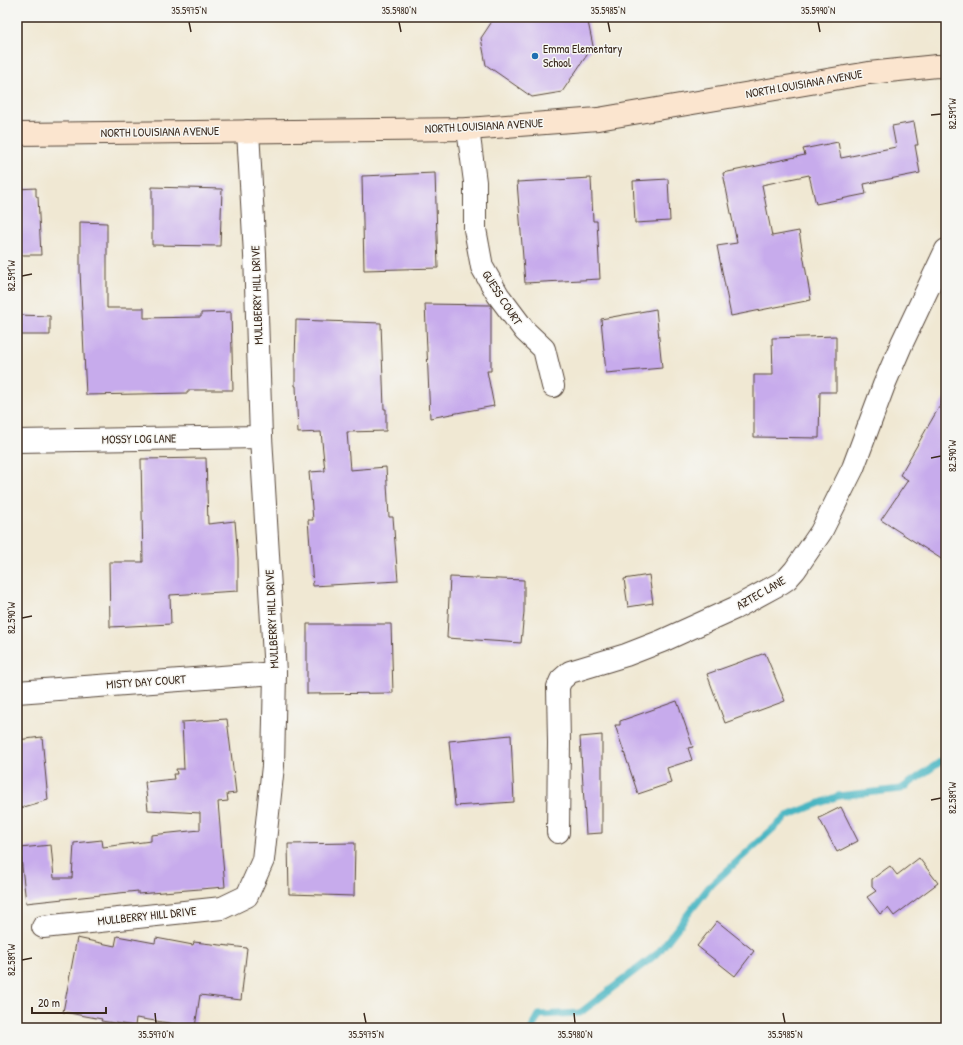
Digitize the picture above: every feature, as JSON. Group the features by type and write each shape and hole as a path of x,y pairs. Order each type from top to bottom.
{"street":[{"name":"NORTH LOUISIANA AVENUE","path":"17,134 468,129 598,119 869,73 937,66 946,67"},
{"name":"GUESS COURT","path":"468,129 475,182 475,229 482,267 498,295 525,331 544,349 553,386"},
{"name":"MULLBERRY HILL DRIVE","path":"43,926 222,908 247,896 263,860 273,766 275,673 261,437 256,255 248,131"},
{"name":"AZTEC LANE","path":"558,832 560,743 558,687 561,680 570,672 641,650 686,631 735,608 787,579 795,570 821,532 852,468 902,343 946,250"},
{"name":"MOSSY LOG LANE","path":"17,441 261,437"},
{"name":"MISTY DAY COURT","path":"17,692 275,673"}],"building":[{"name":"Emma Elementary School","path":"495,17 587,17 593,46 562,92 532,97 486,65 481,38"},
{"path":"914,122 918,145 915,145 920,173 864,184 866,194 816,204 809,175 762,185 772,236 799,231 811,300 731,316 717,246 737,243 723,173 805,155 803,149 838,142 841,158 896,147 892,126"},
{"path":"435,173 438,268 364,270 362,176"},
{"path":"591,178 593,221 597,221 600,279 525,283 517,182"},
{"path":"668,179 670,221 635,223 633,181"},
{"path":"152,187 222,189 220,246 152,245"},
{"path":"36,188 36,196 38,197 41,255 17,255 17,189"},
{"path":"80,222 107,223 107,308 144,308 144,318 201,317 201,313 231,312 233,390 188,390 188,393 86,395 80,271"},
{"path":"425,304 491,306 491,371 487,371 494,406 430,418"},
{"path":"656,309 662,368 606,373 601,319"},
{"path":"17,315 50,316 50,335 17,335"},
{"path":"296,320 381,323 386,431 347,432 350,470 386,467 389,517 393,517 398,581 313,586 308,520 313,520 309,472 325,471 321,432 298,433 295,386"},
{"path":"836,336 836,392 820,392 819,438 754,437 754,375 773,375 772,338"},
{"path":"946,395 946,562 881,520 908,480 900,475"},
{"path":"206,458 208,524 235,521 238,558 238,591 170,595 171,624 110,627 109,562 143,562 141,459"},
{"path":"649,575 653,603 628,607 624,579"},
{"path":"450,577 524,580 524,612 521,643 447,638"},
{"path":"307,624 391,624 393,693 307,694"},
{"path":"765,653 785,701 725,723 707,674"},
{"path":"677,701 693,747 688,748 692,760 667,768 671,783 638,794 615,725 620,725 620,721"},
{"path":"227,719 236,793 227,794 228,801 218,802 225,887 138,894 138,891 26,903 20,848 51,845 54,878 72,878 74,843 102,840 103,847 151,841 151,835 200,830 200,813 148,810 145,782 174,779 173,774 177,774 176,769 184,769 182,722"},
{"path":"511,735 514,802 455,806 449,741"},
{"path":"602,735 602,833 586,834 580,737"},
{"path":"42,737 48,800 17,809 17,740"},
{"path":"841,807 858,841 837,852 819,818"},
{"path":"355,843 354,896 289,894 288,844"},
{"path":"919,858 938,883 894,916 888,908 880,914 867,897 876,891 872,887 872,879 890,866 897,875"},
{"path":"717,921 754,951 735,976 697,946"},
{"path":"117,936 155,943 156,938 193,945 194,942 247,948 241,1000 200,995 195,1027 136,1018 135,1026 101,1021 102,1019 63,1012 77,938 115,946"}],"waterway":[{"path":"532,1028 539,1015 580,1013 658,953 709,887 787,816 838,796 901,789 946,758"}],"place":[{"name":"Emma Elementary School","path":"535,56"}]}
